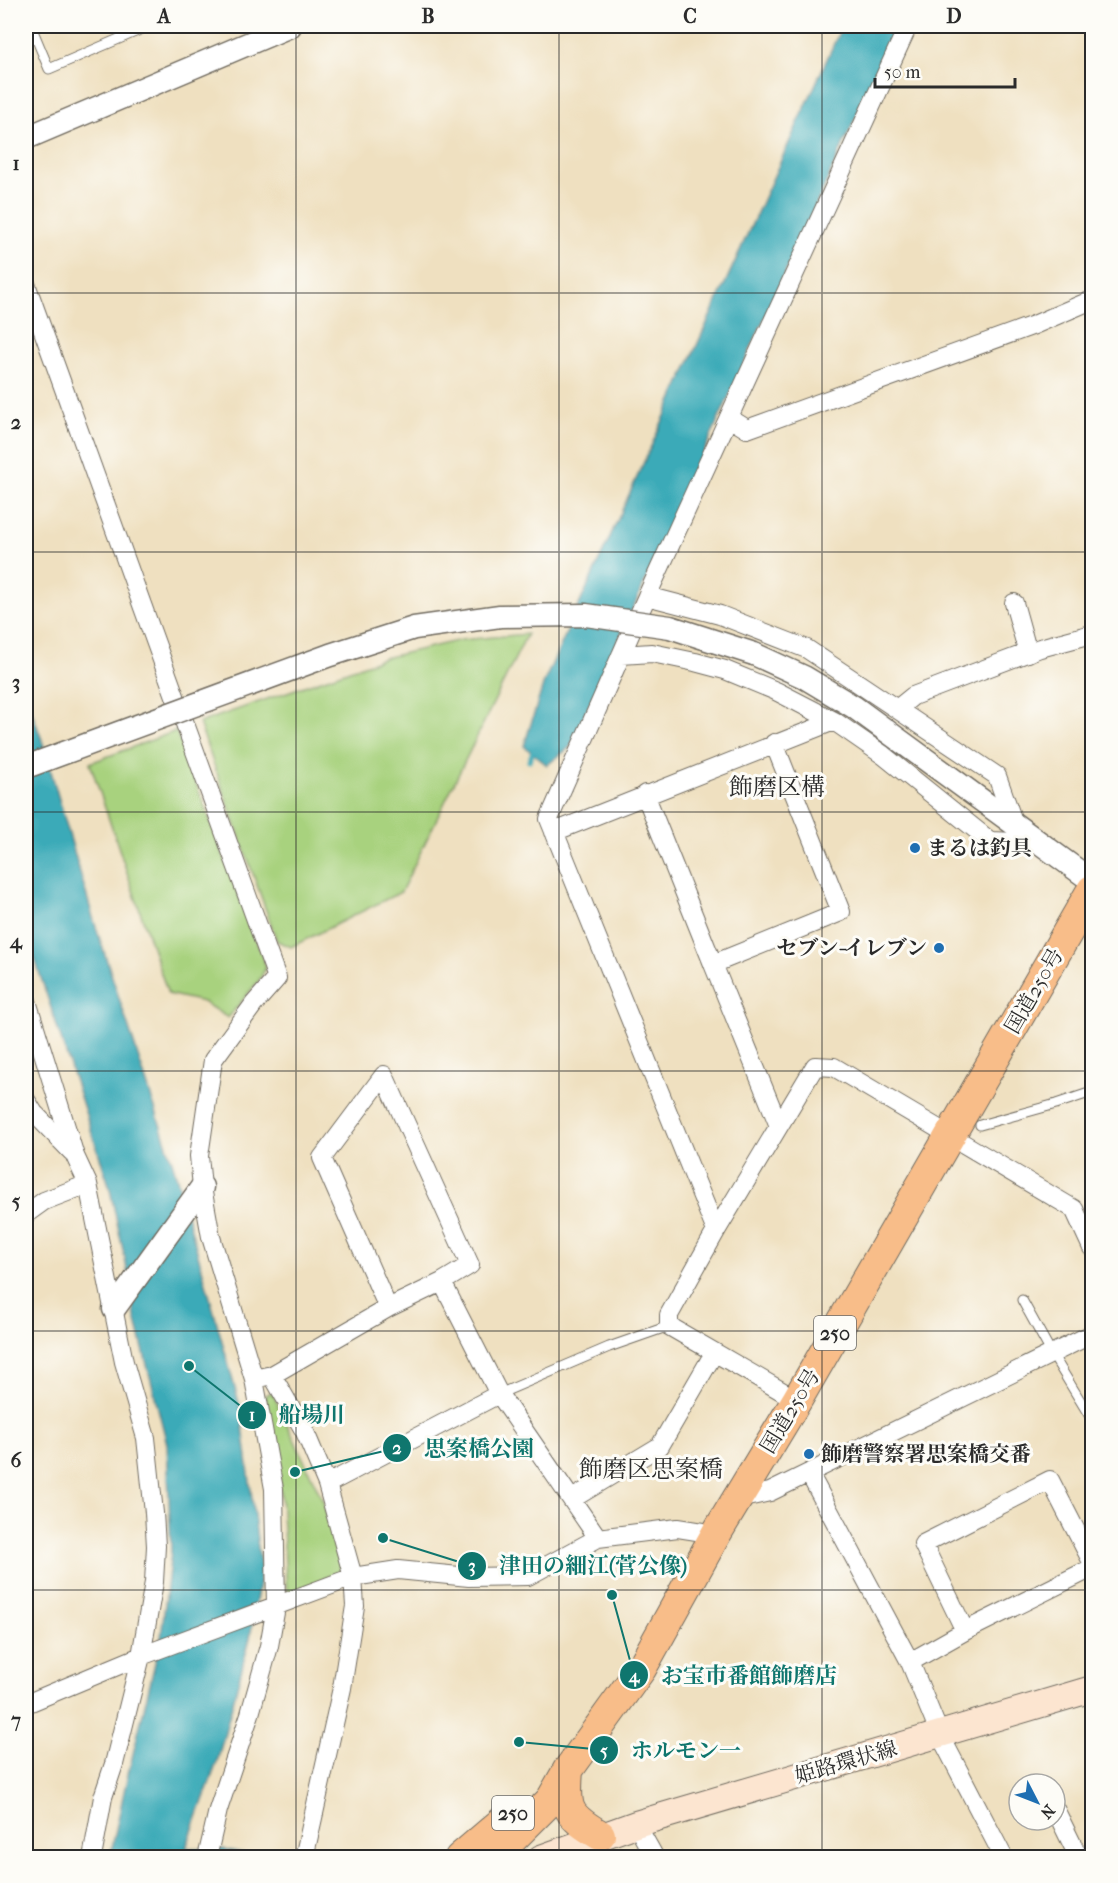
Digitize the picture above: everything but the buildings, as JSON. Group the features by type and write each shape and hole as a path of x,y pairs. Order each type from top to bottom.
{"highway":[{"name":"国道250号","path":"492,1857 551,1800 568,1770 641,1669 716,1534 796,1401 1092,890"},
{"name":"国道250号","path":"460,1857 544,1785 568,1770"},
{"path":"568,1770 566,1797 569,1809 580,1824 600,1835"}],"main road":[{"name":"姫路環状線","path":"541,1857 636,1824 1092,1689"},
{"name":"姫路環状線","path":"492,1857 600,1835"}],"street":[{"path":"26,138 260,31 290,26"},
{"path":"716,1231 549,819 647,596 908,26"},
{"path":"26,284 277,978 254,1004 213,1060 199,1156 211,1237 254,1379 274,1490 276,1607 269,1646 218,1810 209,1850"},
{"path":"729,418 747,429 1034,325 1092,300"},
{"path":"647,596 720,615 807,649 997,776 1014,824"},
{"path":"1014,603 1028,653"},
{"path":"26,766 330,655 414,628 500,616 586,615 670,627 754,654 804,677 854,707 1092,881"},
{"path":"897,709 913,696 1028,653 1092,634"},
{"path":"621,655 652,653 725,670 777,691 834,721 884,755 990,841 1041,843"},
{"path":"554,832 834,721"},
{"path":"713,964 841,912 774,743"},
{"path":"645,794 779,1126"},
{"path":"26,998 75,1156 88,1184 124,1362 146,1438 154,1513 156,1546 154,1582 141,1656 114,1764 103,1797 92,1857"},
{"path":"796,1401 669,1326 669,1315 716,1231 815,1066 834,1067 1074,1209 1092,1248"},
{"path":"254,1379 272,1375 388,1308 442,1282 470,1265 384,1075 322,1158 388,1308"},
{"path":"26,1100 34,1113 75,1156"},
{"path":"26,1214 44,1201 88,1184"},
{"path":"114,1309 202,1187"},
{"path":"442,1282 499,1394 598,1538"},
{"path":"738,1499 770,1492 1092,1334"},
{"path":"572,1499 660,1446 714,1353"},
{"path":"272,1375 305,1432 327,1484 353,1577 356,1606 342,1688 304,1857"},
{"path":"327,1484 499,1394"},
{"path":"808,1473 910,1662 940,1735 1004,1857"},
{"path":"965,1631 923,1544 1050,1480 1092,1562"},
{"path":"26,1704 141,1656 353,1577 398,1570 469,1576 528,1576 598,1538 678,1528 716,1534"},
{"path":"910,1662 965,1631 1092,1568"},
{"path":"636,1824 655,1857"},
{"path":"1066,1832 1079,1857"}],"lane":[{"path":"31,26 50,69 149,26"},
{"path":"980,1125 1092,1092"},
{"path":"1022,1300 1092,1420"},
{"path":"499,1394 609,1347 669,1326"}],"green space":[{"path":"527,634 401,892 291,947 277,941 199,723 384,658 461,640"},
{"path":"176,731 266,967 260,979 228,1018 203,1002 168,994 90,763"},
{"path":"272,1392 323,1501 342,1571 287,1595 276,1449 264,1396"}],"water":[{"path":"842,26 897,26 570,747 547,765 524,746 544,682"},
{"path":"26,696 42,740 94,921 173,1164 241,1410 261,1571 250,1638 217,1762 186,1848 223,1849 260,1857 110,1857 161,1638 171,1552 167,1444 135,1317 109,1185 26,932"}],"waterway":[{"path":"529,761 534,749"}],"place":[{"name":"まるは釣具","path":"915,848"},
{"name":"セブン-イレブン","path":"939,948"},
{"name":"船場川","path":"189,1366"},
{"name":"飾磨警察署思案橋交番","path":"809,1454"},
{"name":"思案橋公園","path":"295,1472"},
{"name":"津田の細江(菅公像)","path":"383,1538"},
{"name":"お宝市番館飾磨店","path":"612,1595"},
{"name":"ホルモン一","path":"519,1742"}],"district":[{"name":"飾磨区構","path":"777,787"},
{"name":"飾磨区思案橋","path":"651,1469"}]}
